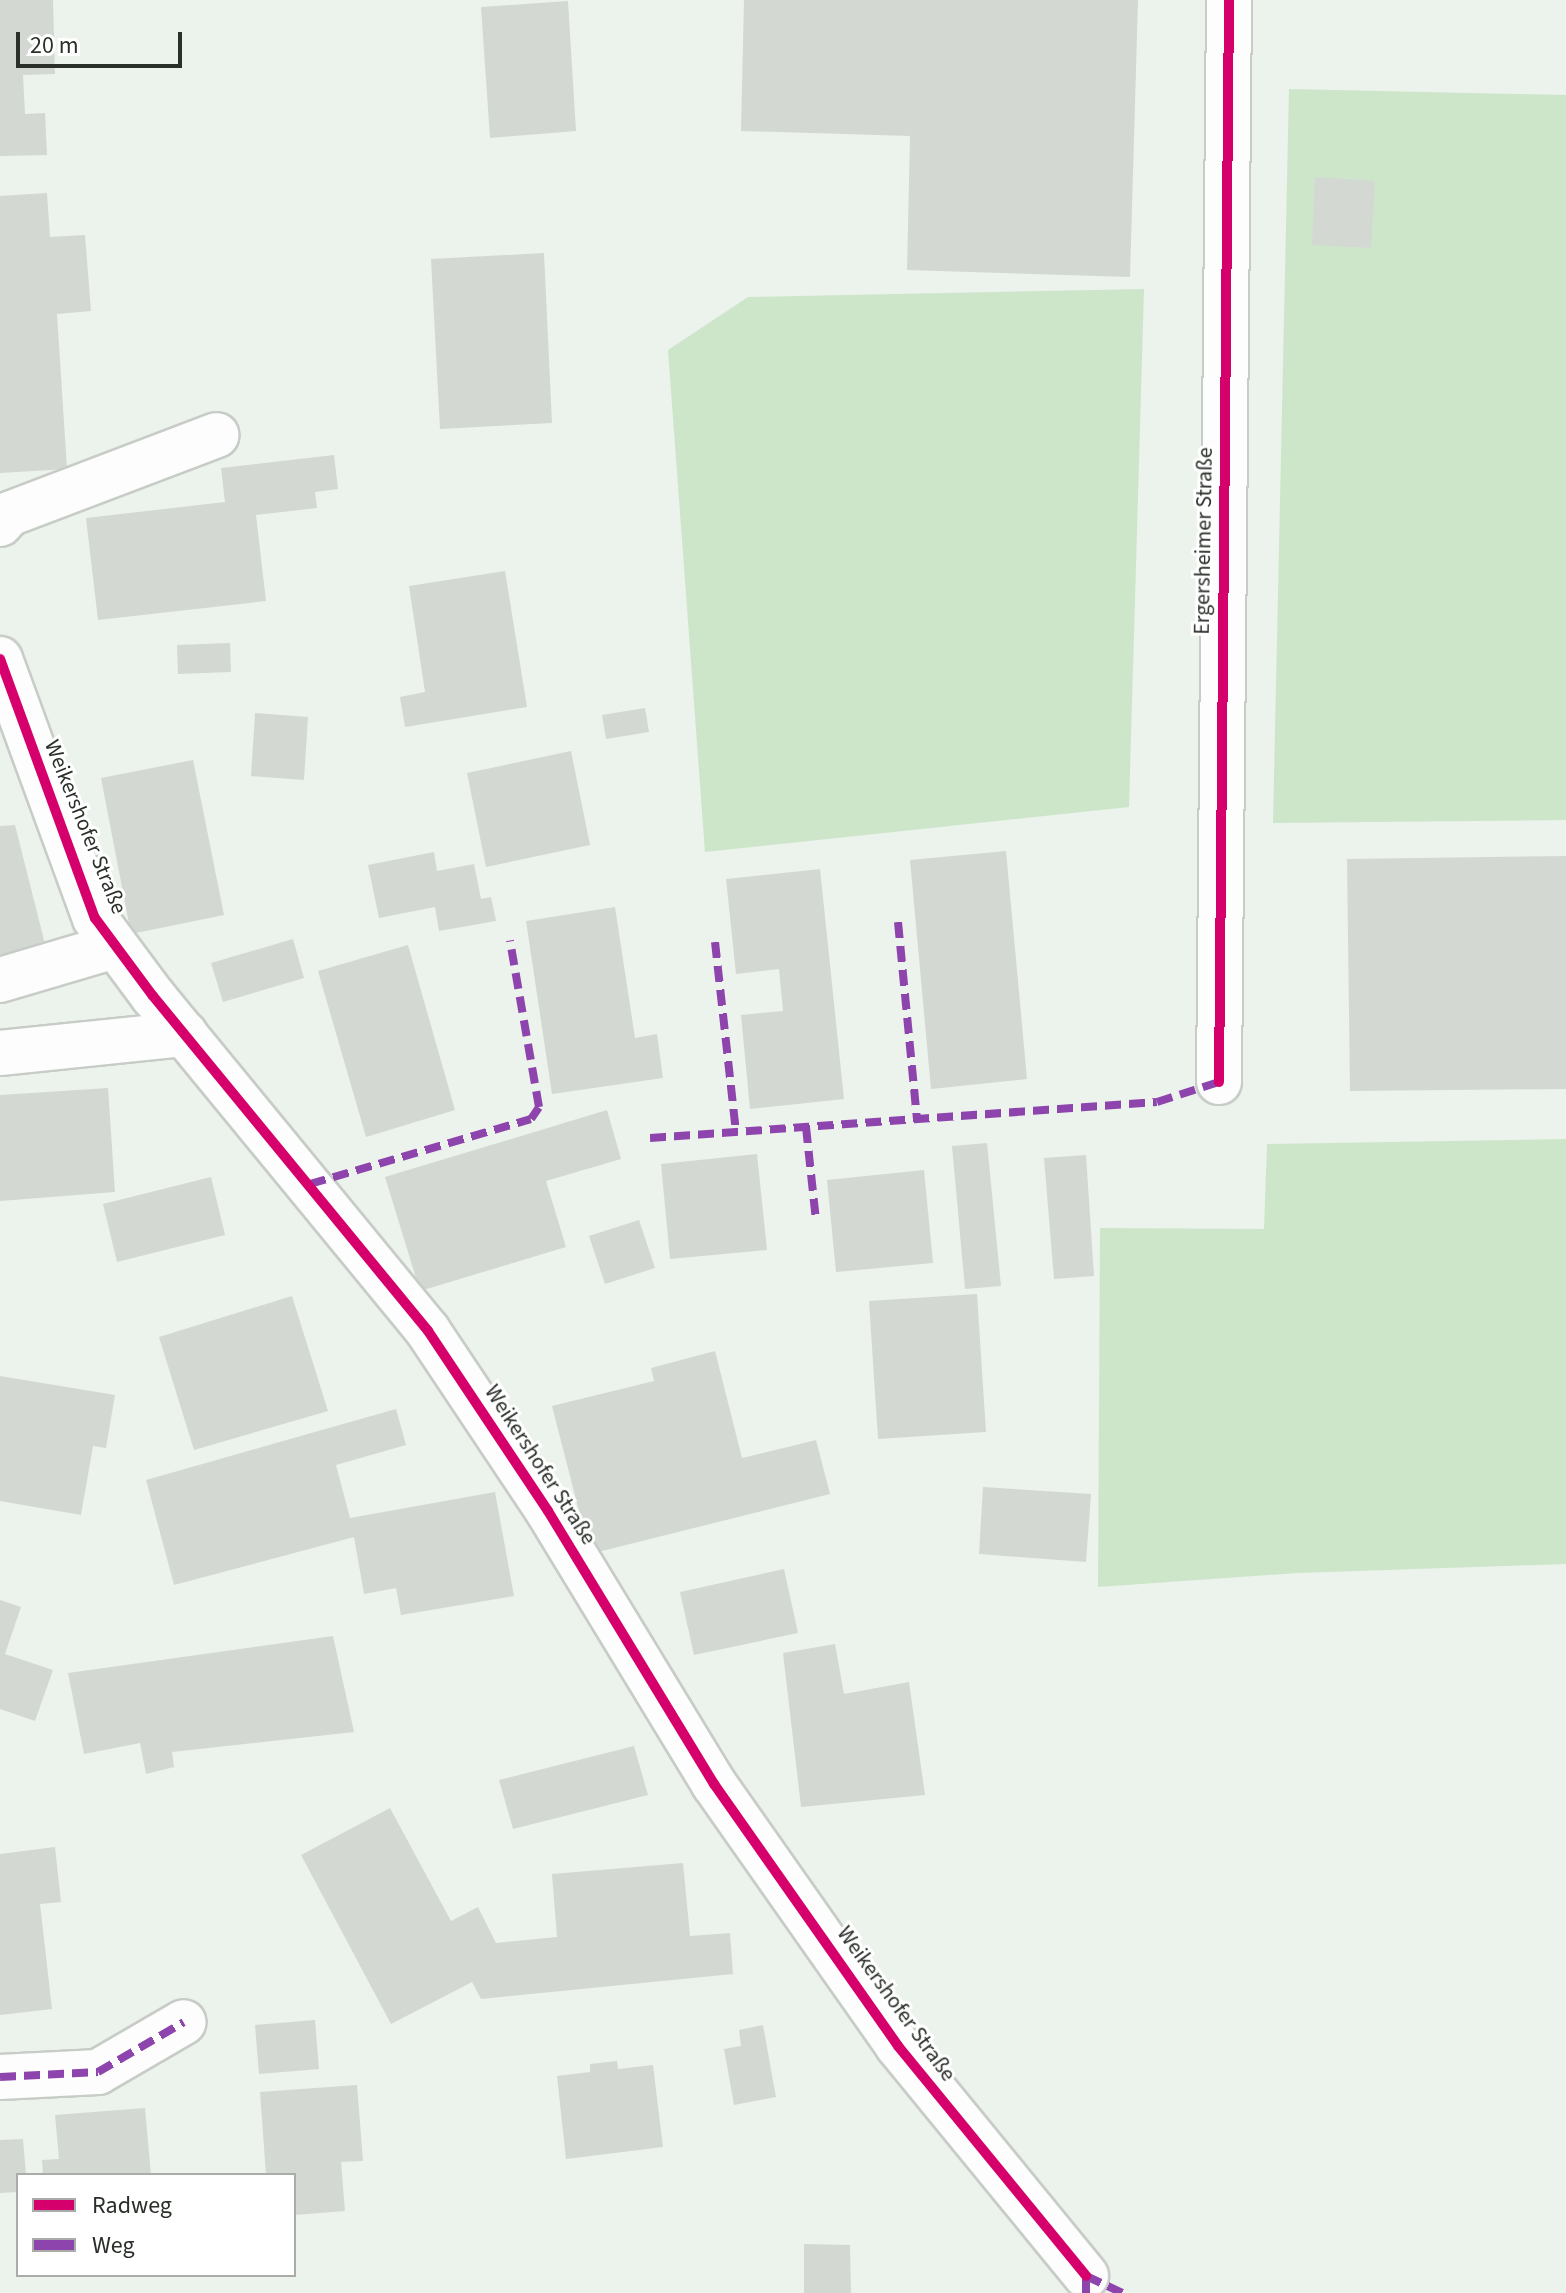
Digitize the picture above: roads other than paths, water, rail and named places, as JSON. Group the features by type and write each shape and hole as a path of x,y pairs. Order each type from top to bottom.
{"street":[{"name":"Ergersheimer Straße","path":"1219,1082 1229,0"},
{"path":"0,524 9,514 217,435"},
{"name":"Weikershofer Straße","path":"0,659 95,918 185,1034 428,1331 548,1511 714,1784 898,2046 1086,2276"},
{"path":"0,980 115,946"},
{"path":"0,1053 185,1034"},
{"path":"0,2077 98,2072 184,2022"}]}
